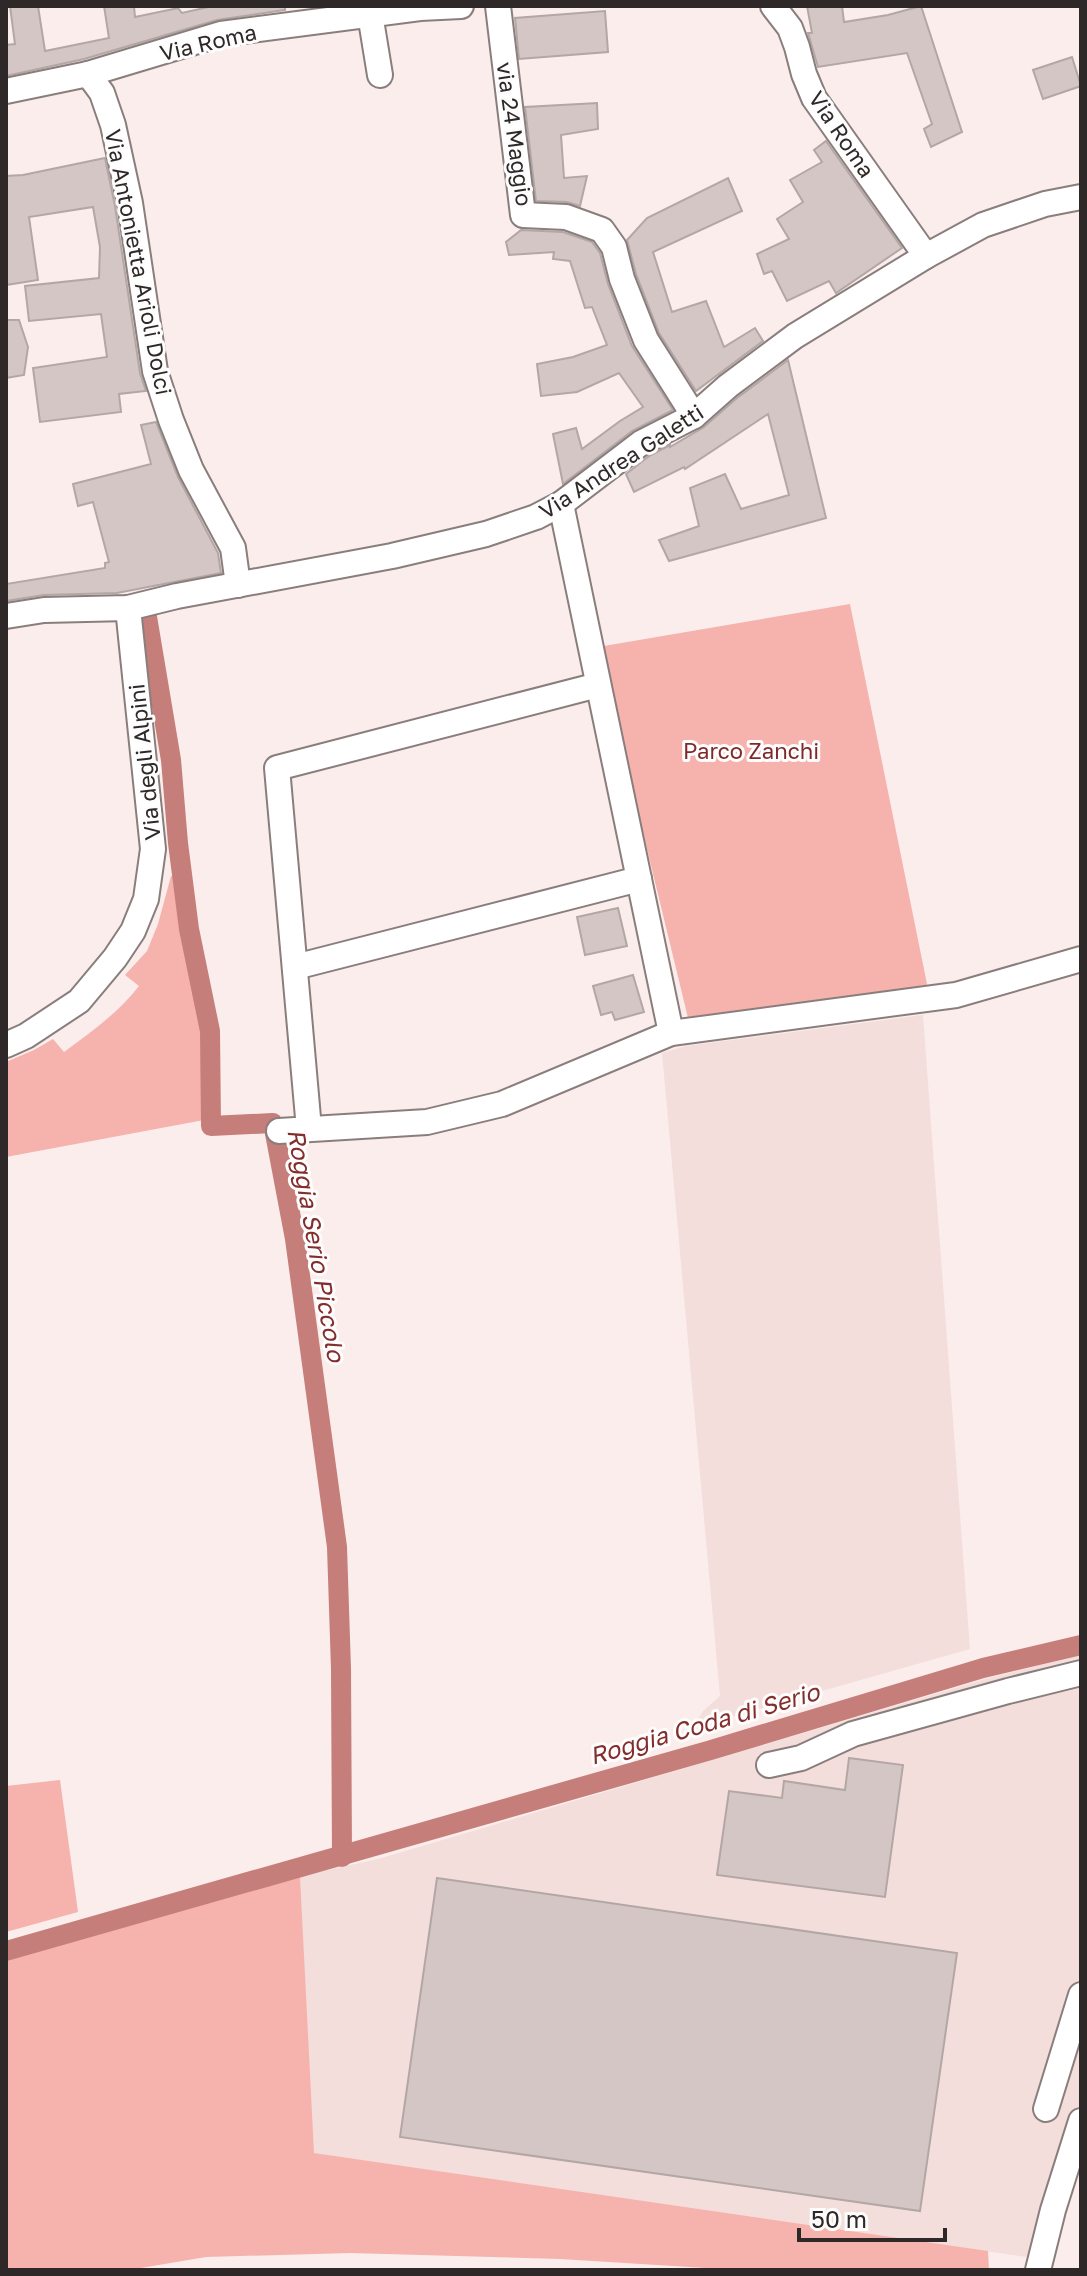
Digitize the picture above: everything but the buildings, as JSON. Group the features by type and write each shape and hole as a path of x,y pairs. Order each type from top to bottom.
{"street":[{"name":"Via Roma","path":"6,91 88,74 221,34 420,7 461,6"},
{"name":"via 24 Maggio","path":"498,6 523,215 566,217 602,230 614,247 622,279 646,340 694,416"},
{"name":"Via Roma","path":"773,6 790,28 814,98 926,256"},
{"path":"370,14 380,75"},
{"name":"Via Antonietta Arioli Dolci","path":"88,74 102,93 113,125 130,203 155,371 191,470 233,548 238,585"},
{"name":"Via Andrea Galetti","path":"1045,204 1081,179"},
{"name":"Via Andrea Galetti","path":"6,616 44,610 128,608 392,556 486,534 536,517 561,504 641,443 694,416 728,386 795,336 926,256 983,225 1045,204 1081,197"},
{"path":"561,504 671,1033"},
{"name":"Via degli Alpini","path":"6,1045 26,1036 79,1001 133,931 146,899 153,849 128,608"},
{"path":"309,1129 277,768 598,685"},
{"path":"295,967 639,879"},
{"path":"279,1131 427,1122 502,1104 671,1033 956,995 1081,959"},
{"path":"769,1765 801,1758 853,1734 1081,1673"},
{"path":"1046,2109 1081,1995"},
{"path":"1038,2270 1081,2121"}],"shaded area":[{"path":"923,1015 970,1649 692,1728 703,1711 720,1696 662,1053 686,1046"},
{"path":"1081,1655 1081,2112 1034,2258 313,2153 300,1876 378,1859 989,1678"}],"green space":[{"name":"Parco Zanchi","path":"850,604 928,989 689,1022 598,647"},
{"path":"171,876 178,879 183,931 203,1028 204,1120 6,1157 6,1062 53,1039 64,1052 104,1022 131,996 139,986 125,975 147,951"},
{"path":"60,1780 78,1912 6,1932 6,1786"},
{"path":"300,1876 314,2153 988,2251 989,2270 738,2270 560,2259 350,2253 206,2257 129,2270 6,2270 6,1960"}],"waterway":[{"name":"Roggia Serio Piccolo","path":"146,611 171,760 189,929 210,1031 211,1126 273,1123 295,1239 337,1547 342,1857"},
{"name":"Roggia Coda di Serio","path":"6,1951 711,1750 983,1668 1081,1645"}]}
